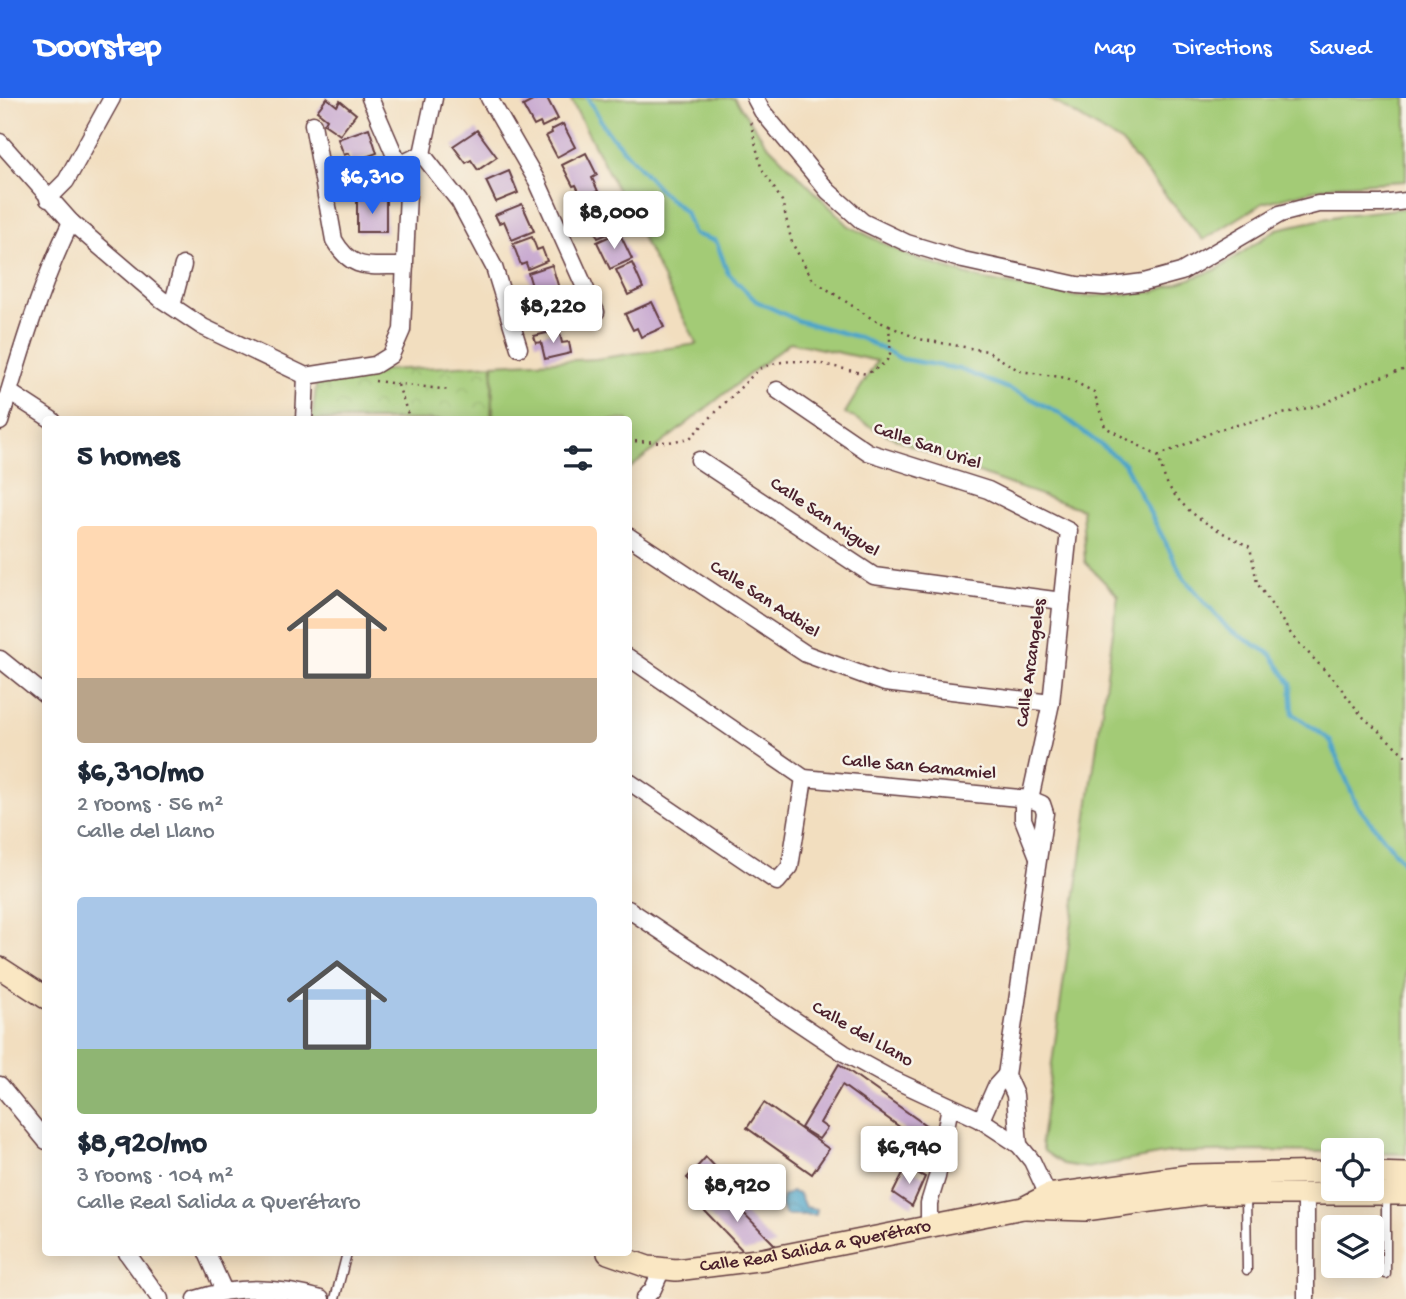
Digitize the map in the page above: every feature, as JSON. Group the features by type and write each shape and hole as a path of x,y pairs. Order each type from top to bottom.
{"street":[{"path":"48,199 66,181 112,98"},
{"path":"0,142 71,222 172,306 203,327 306,376 375,365 391,355 402,330 408,192 370,98"},
{"path":"422,154 434,98"},
{"path":"489,98 537,181 596,312"},
{"path":"753,105 762,111 828,191 863,222 907,243 963,260 1077,285 1104,287 1144,282 1181,272 1280,214 1318,204 1382,204 1406,201"},
{"path":"313,124 334,240 342,255 355,264 405,266"},
{"path":"399,165 422,154"},
{"path":"422,154 459,201 494,267 519,348"},
{"path":"0,422 48,271 71,222"},
{"path":"172,306 183,265"},
{"path":"304,416 306,376"},
{"name":"Calle San Uriel","path":"778,390 868,452 988,490 1069,531"},
{"path":"9,393 46,416"},
{"name":"Calle San Miguel","path":"699,460 874,576 1062,601"},
{"name":"Calle Arcangeles","path":"981,1121 996,1086 1006,1075 1039,859 1022,814 1023,806 1030,799 1051,703 1069,531"},
{"name":"Calle San Adbiel","path":"632,539 806,654 885,683 1051,703"},
{"path":"0,659 42,692"},
{"name":"Calle San Gamamiel","path":"632,660 804,778 1030,799"},
{"path":"632,784 778,882 790,867 804,778"},
{"name":"Calle del Llano","path":"632,912 844,1052 886,1076 981,1121 1019,1145 1032,1161 1049,1203"},
{"path":"0,968 42,995"},
{"name":"Calle Arcangeles","path":"1006,1075 1016,1095 1019,1145"},
{"path":"0,1085 42,1136"},
{"path":"929,1226 929,1203 937,1177 950,1106"},
{"name":"Calle Real Salida a Querétaro","path":"617,1256 648,1267 676,1270 765,1259 1192,1175 1321,1172"},
{"name":"Calle Real Salida a Querétaro","path":"1049,1203 1084,1210 1202,1194 1306,1194 1392,1182"},
{"path":"1306,1194 1306,1299"},
{"path":"129,1256 160,1299"},
{"path":"208,1256 224,1291"},
{"path":"653,1296 662,1269"},
{"path":"196,1299 243,1288 300,1293 321,1299"}],"lane":[{"path":"1386,1274 1392,1182"},
{"path":"1246,1194 1247,1270"},
{"path":"335,1299 346,1256"}],"path":[{"path":"753,105 750,124 761,167 782,201 792,243 813,280 871,318 919,339 987,351 1020,372 1067,378 1094,392 1105,427 1158,456 1166,483 1185,506 1202,522 1250,548 1257,583 1293,637 1336,682 1362,715 1406,756"},
{"path":"632,442 669,442 690,438 759,369 773,363 814,362 867,374 884,365 890,355 890,326"},
{"path":"1158,456 1220,429 1324,404 1369,381 1406,369"},
{"path":"375,381 450,390"},
{"path":"398,385 409,416"}],"green space":[{"path":"570,98 734,98 766,143 849,226 909,256 980,279 1077,297 1153,292 1218,269 1277,229 1342,215 1406,208 1406,1154 1384,1153 1384,1138 1321,1138 1321,1152 1169,1153 1087,1168 1063,1164 1044,1151 1041,1141 1118,596 1085,562 1082,509 931,454 845,413 877,361 790,342 632,467 632,416 493,416 493,364 596,359 697,344"},
{"path":"1048,98 1406,98 1406,181 1334,185 1263,203 1203,240 1122,143"},
{"path":"493,364 491,416 312,416 317,379 370,371"}],"water":[{"path":"792,1192 799,1194 805,1207 817,1209 816,1215 786,1215 781,1201 783,1196"}],"building":[{"path":"327,98 337,106 340,101 356,114 340,135 324,124 327,119 317,111"},
{"path":"538,98 547,98 558,119 542,127 540,123 534,126 523,106"},
{"path":"563,124 575,147 557,157 546,136"},
{"path":"369,128 377,153 352,162 349,153 344,155 338,139"},
{"path":"477,130 497,157 478,170 471,160 466,163 453,146"},
{"path":"586,153 597,175 592,178 598,191 583,199 562,165"},
{"path":"373,157 385,188 357,199 345,167"},
{"path":"509,171 518,193 496,202 486,181"},
{"path":"607,196 622,228 598,238 584,207"},
{"path":"357,200 386,200 386,232 357,232"},
{"path":"522,204 534,231 512,240 504,221 499,223 495,215"},
{"path":"619,232 632,259 610,269 597,242"},
{"path":"532,237 537,250 542,248 547,261 528,269 526,263 521,265 513,244"},
{"path":"632,263 643,288 628,295 616,270"},
{"path":"552,265 560,292 536,300 528,273"},
{"path":"562,301 565,325 543,327 543,322 538,323 536,310 549,308 548,303"},
{"path":"652,302 664,327 641,337 637,328 633,330 625,314"},
{"path":"559,330 562,343 569,342 571,353 545,359 541,342 536,343 534,336"},
{"path":"839,1064 931,1129 927,1160 906,1145 912,1136 842,1085 820,1123 827,1128 819,1139 801,1128"},
{"path":"764,1103 829,1149 812,1174 747,1128"},
{"path":"706,1157 721,1173 702,1192 687,1178"},
{"path":"906,1167 925,1177 912,1206 893,1193"},
{"path":"722,1191 775,1245 744,1252 704,1210"}],"waterway":[{"path":"588,98 607,131 662,192 685,212 694,234 716,241 728,273 756,301 799,321 861,338 902,359 959,369 1022,394 1059,413 1124,463 1184,578 1229,630 1271,654 1291,684 1293,714 1330,740 1357,805 1406,866"}]}
